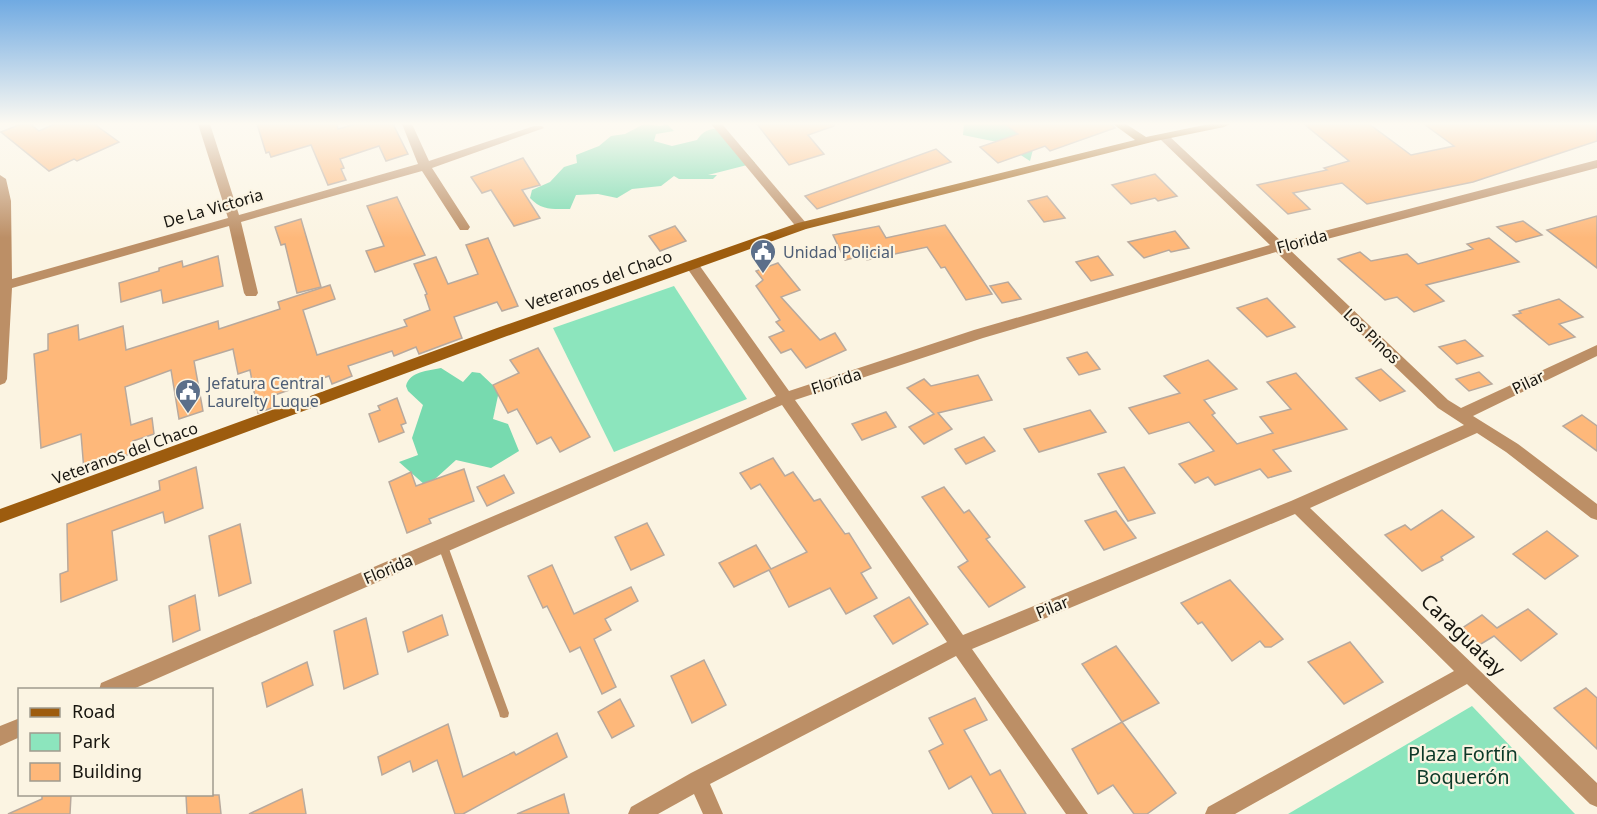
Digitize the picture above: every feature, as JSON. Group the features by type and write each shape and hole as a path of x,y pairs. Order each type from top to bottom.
{"street":[{"path":"216,162 234,219 251,293"},
{"path":"423,162 464,227"},
{"name":"De La Victoria","path":"2,287 437,162"},
{"path":"748,162 802,226"},
{"name":"Veteranos del Chaco","path":"0,516 502,332 802,226 1062,162"},
{"name":"Los Pinos","path":"1181,162 1279,247 1443,404 1512,448 1597,513"},
{"name":"Florida","path":"113,688 787,397 979,334 1279,247 1597,164"},
{"path":"0,179 6,201 0,379"},
{"path":"692,265 1078,814"},
{"name":"Pilar","path":"1460,415 1597,350"},
{"name":"Pilar","path":"638,814 698,780 960,645 1297,506 1478,426"},
{"name":"Caraguatay","path":"1297,506 1597,797"},
{"path":"1215,814 1469,673"},
{"path":"0,736 18,728"},
{"path":"698,780 713,814"}],"lane":[{"path":"443,546 504,713"}],"green space":[{"path":"577,163 755,163 708,175 717,175 713,179 679,179 674,176 661,186 632,189 617,198 598,194 576,195 570,209 544,207 530,198 532,190 550,182 564,167"},
{"path":"674,286 747,399 614,452 553,328"},
{"path":"441,368 463,382 472,372 480,373 499,391 493,419 508,424 519,451 491,468 456,460 425,485 399,462 418,455 412,438 423,405 408,391 406,386 411,377"},
{"name":"Plaza Fortín Boquerón","path":"1472,706 1575,814 1288,814"}],"building":[{"path":"38,162 68,162 49,171"},
{"path":"318,162 341,162 344,168 341,169 346,180 328,185"},
{"path":"512,162 526,162 540,185 522,190 540,218 514,226 491,190 482,193 471,177"},
{"path":"900,162 951,162 817,209 805,196"},
{"path":"1345,162 1534,162 1473,182 1367,204 1342,183 1293,193 1310,209 1288,214 1257,185 1327,170 1324,168"},
{"path":"1155,174 1177,196 1131,204 1112,185"},
{"path":"1047,196 1065,218 1044,222 1028,201"},
{"path":"397,197 425,255 375,272 366,251 384,246 367,206"},
{"path":"1597,216 1597,268 1547,230"},
{"path":"301,219 321,287 297,293 285,244 281,245 275,227"},
{"path":"1523,221 1542,235 1516,242 1497,227"},
{"path":"945,225 992,294 966,300 945,267 941,268 927,247 867,260 865,255 845,260 833,235 879,226 886,238"},
{"path":"675,226 686,241 660,251 649,236"},
{"path":"1175,231 1189,248 1171,252 1169,250 1144,258 1128,242"},
{"path":"488,238 518,306 502,311 497,302 454,317 462,338 419,354 416,347 394,356 392,351 348,366 352,376 332,384 329,376 272,396 274,407 258,413 250,370 238,374 233,349 194,361 203,411 179,419 171,370 125,387 131,425 152,418 154,434 133,441 135,452 84,471 81,434 41,448 34,354 48,350 48,334 78,325 79,340 123,326 126,350 218,321 219,329 280,309 278,302 330,285 335,299 303,310 317,355 407,326 404,320 430,310 425,295 427,294 414,264 436,257 448,284 478,274 466,245"},
{"path":"1489,238 1519,262 1426,285 1444,301 1414,312 1397,297 1385,300 1338,259 1360,252 1371,261 1407,254 1418,264 1473,249 1467,244"},
{"path":"218,256 223,286 163,303 161,290 121,302 119,283 159,271 159,268 182,261 183,267"},
{"path":"1098,256 1113,275 1091,281 1076,262"},
{"path":"778,263 800,290 781,297 820,340 835,333 846,350 806,368 791,349 781,353 769,337 784,331 776,322 780,320 756,286 763,280 756,271"},
{"path":"1008,282 1021,299 1002,303 990,286"},
{"path":"1267,298 1295,327 1267,337 1237,308"},
{"path":"1559,299 1583,317 1559,324 1575,337 1549,345 1513,315 1521,313 1519,311"},
{"path":"1465,340 1483,356 1457,364 1439,347"},
{"path":"538,348 590,437 560,452 551,437 537,444 517,409 508,413 493,385 519,373 510,360"},
{"path":"1087,352 1100,369 1079,375 1067,358"},
{"path":"1208,360 1237,389 1204,400 1215,413 1212,415 1237,444 1273,433 1260,417 1291,409 1267,382 1296,373 1347,429 1273,450 1291,471 1268,478 1260,469 1215,485 1208,477 1195,483 1179,464 1214,451 1189,422 1149,434 1129,408 1180,393 1164,376"},
{"path":"1381,369 1405,391 1380,401 1356,378"},
{"path":"1479,372 1492,384 1469,391 1456,379"},
{"path":"978,375 992,400 938,413 952,429 924,444 909,427 934,414 907,388 924,379 931,386"},
{"path":"397,398 406,423 401,425 404,432 379,442 369,414 380,410 378,406"},
{"path":"1090,410 1106,432 1039,452 1024,429"},
{"path":"886,412 896,427 862,440 852,424"},
{"path":"1582,415 1597,426 1597,451 1563,426"},
{"path":"984,437 995,451 966,464 955,449"},
{"path":"773,458 785,476 793,472 814,501 820,499 845,534 849,533 871,568 861,573 877,598 846,614 830,588 789,607 769,570 734,587 719,563 756,545 771,569 807,552 760,484 751,489 740,473"},
{"path":"196,467 203,508 165,523 163,512 112,531 117,580 61,602 60,574 68,571 67,524 160,490 159,481"},
{"path":"1124,467 1155,513 1128,521 1098,474"},
{"path":"464,469 474,501 429,519 431,523 407,533 389,482 411,472 416,486"},
{"path":"504,475 514,493 487,506 477,487"},
{"path":"944,487 964,513 969,510 990,537 986,539 1025,587 989,607 958,567 968,561 922,497"},
{"path":"1442,510 1474,537 1441,557 1443,560 1422,571 1385,535 1405,525 1411,530"},
{"path":"1116,511 1136,538 1104,550 1085,521"},
{"path":"647,523 664,555 631,570 615,537"},
{"path":"240,524 251,583 219,596 209,536"},
{"path":"1547,531 1578,556 1545,579 1513,554"},
{"path":"552,565 574,614 631,587 638,601 605,619 611,630 594,639 616,687 602,694 580,647 570,652 547,606 543,608 528,576"},
{"path":"1230,580 1283,639 1271,647 1265,647 1260,641 1232,661 1202,622 1198,624 1181,603"},
{"path":"195,595 200,630 173,642 169,606"},
{"path":"909,597 928,624 893,644 874,616"},
{"path":"1528,609 1557,634 1521,661 1494,636 1476,647 1459,630 1482,615 1497,628"},
{"path":"442,615 448,635 408,652 403,632"},
{"path":"366,618 378,674 344,689 334,631"},
{"path":"1350,642 1383,682 1344,704 1308,662"},
{"path":"1116,646 1159,703 1122,722 1082,664"},
{"path":"704,660 726,705 692,723 671,676"},
{"path":"307,662 313,685 267,707 262,683"},
{"path":"1586,688 1597,698 1597,749 1554,708"},
{"path":"975,698 987,720 964,730 990,775 1000,770 1026,814 993,814 971,776 949,789 929,751 943,744 929,718"},
{"path":"620,699 634,726 612,738 598,712"},
{"path":"1122,722 1176,793 1147,814 1134,814 1113,785 1098,794 1072,749"},
{"path":"448,724 463,777 514,752 516,755 557,733 567,757 463,814 455,814 437,760 413,772 410,761 382,775 378,757"},
{"path":"302,789 306,814 249,814"},
{"path":"564,794 569,814 517,814"},
{"path":"219,795 221,814 187,814 186,796"},
{"path":"42,796 71,796 70,814 8,814 42,799"}],"place":[{"name":"Unidad Policial","path":"763,275"},
{"name":"Jefatura Central Laurelty Luque","path":"188,415"}]}
